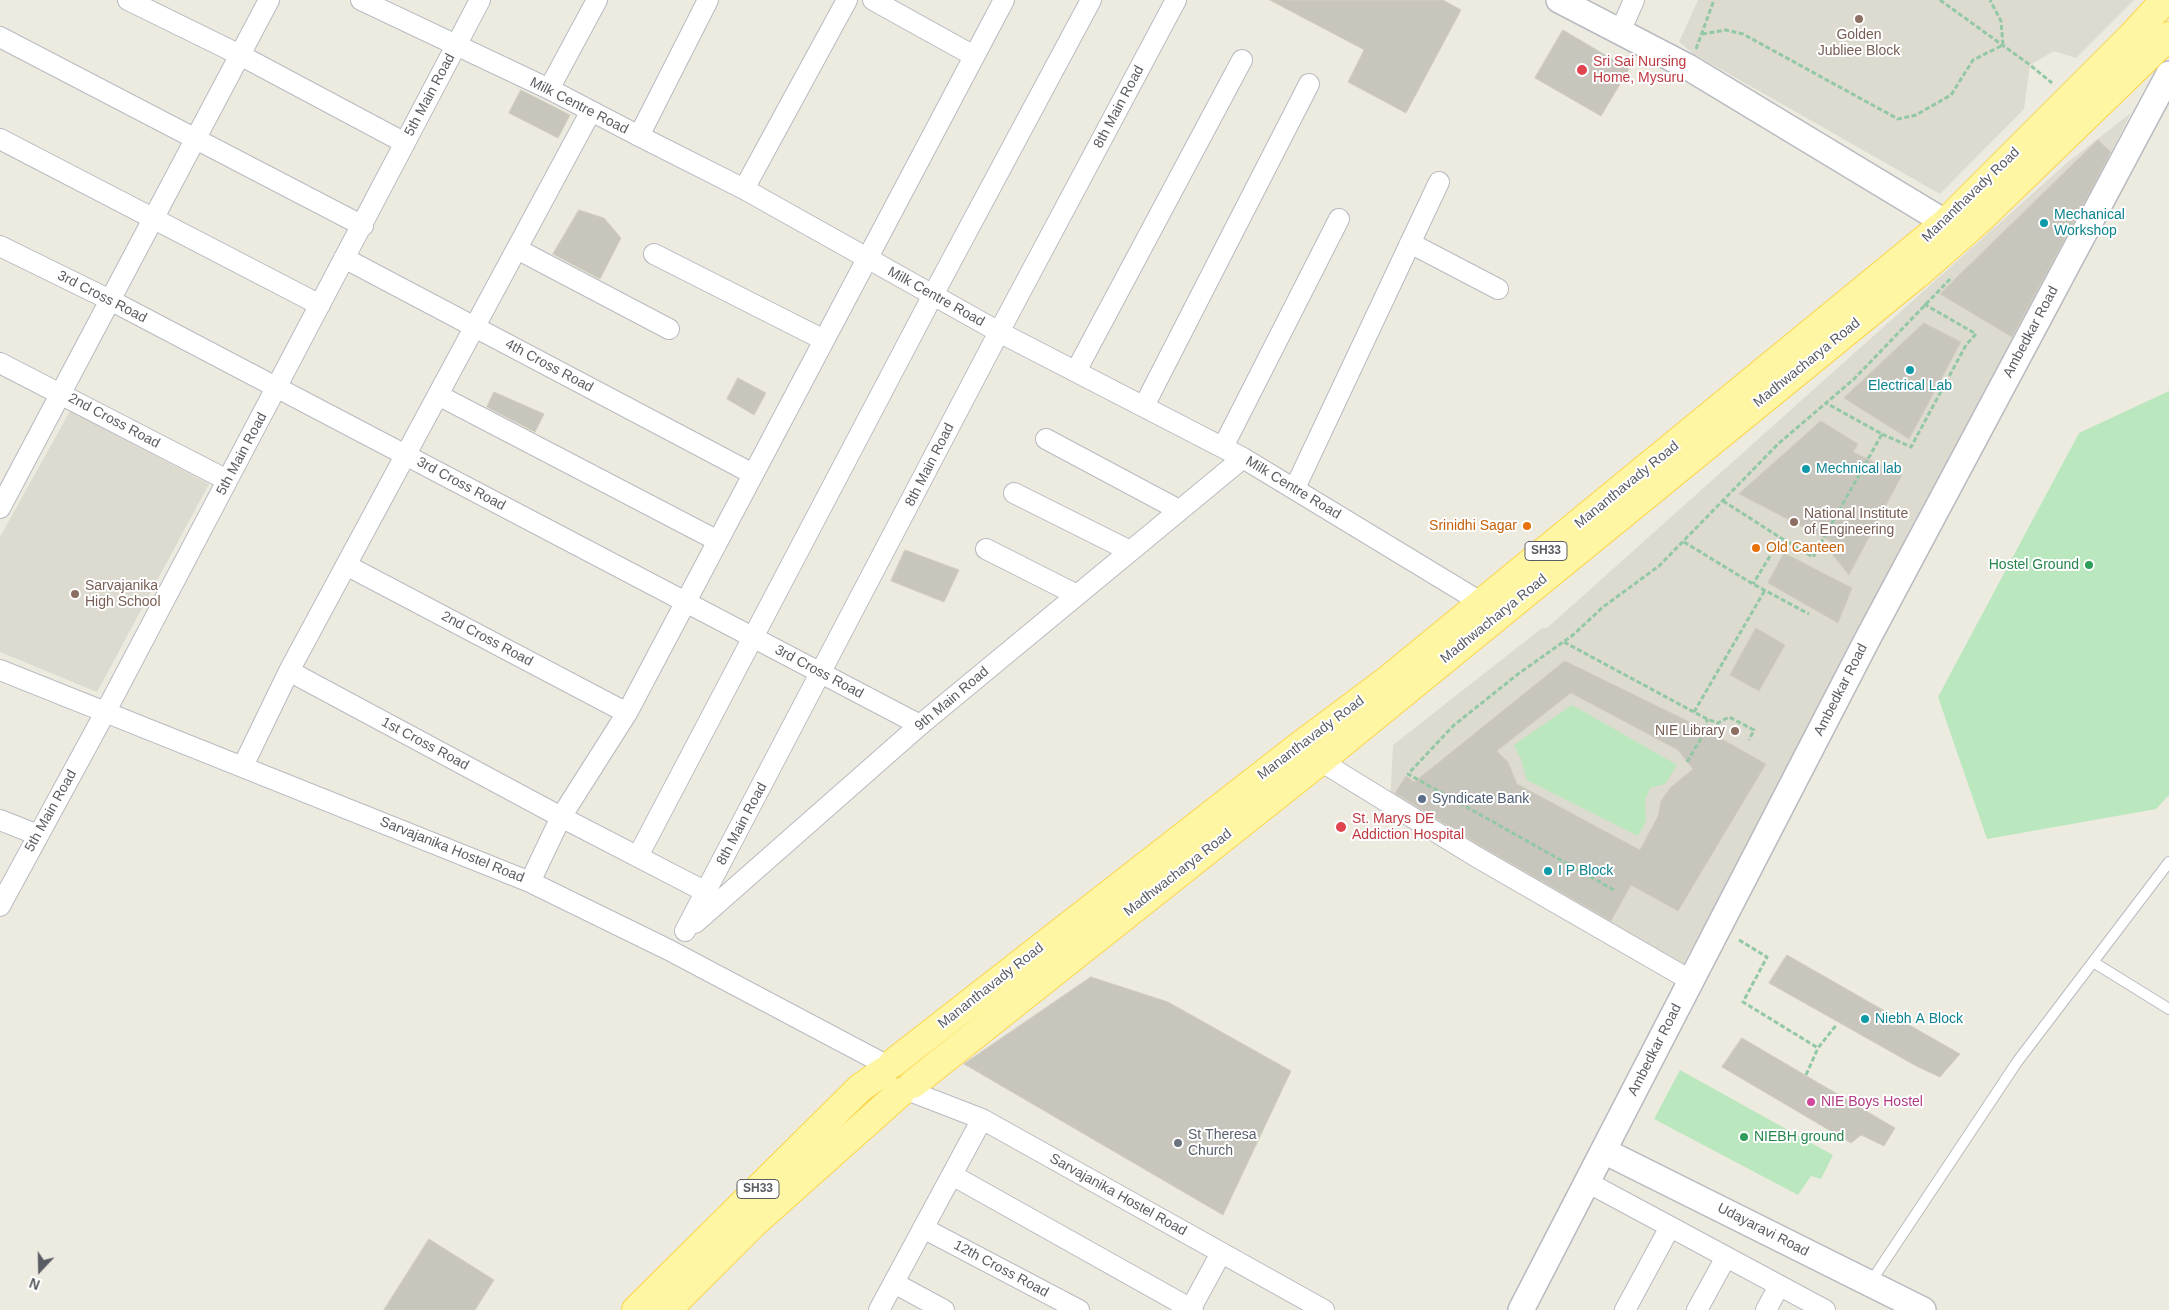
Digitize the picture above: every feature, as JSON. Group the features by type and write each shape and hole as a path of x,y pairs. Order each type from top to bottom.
{"main road":[{"name":"Mananthavady Road","path":"636,1310 860,1088 1298,747 1385,682 1491,609 1955,228 2070,98 2165,0"},
{"path":"1955,228 2169,36"},
{"name":"Madhwacharya Road","path":"667,1310 754,1223 907,1089 1320,761 1491,609"},
{"path":"888,1067 902,1062 909,1066 914,1074 907,1089"}],"street":[{"path":"128,0 240,55 405,143"},
{"path":"2,499 61,394 269,0"},
{"name":"Milk Centre Road","path":"361,0 549,89 744,189 999,332 1243,458 1491,609"},
{"name":"5th Main Road","path":"0,906 106,711 344,258 363,226 480,0"},
{"path":"549,89 597,0"},
{"path":"638,136 708,0"},
{"path":"744,189 847,0"},
{"path":"873,0 974,56"},
{"path":"530,882 561,817 627,714 1004,0"},
{"path":"638,856 933,295 1091,0"},
{"name":"8th Main Road","path":"686,931 999,332 1176,0"},
{"path":"1559,0 1696,72 1955,228"},
{"path":"1620,32 1634,0"},
{"path":"0,37 363,226"},
{"path":"1076,371 1242,60"},
{"name":"Ambedkar Road","path":"1521,1310 1867,640 2169,74"},
{"path":"1144,406 1309,84"},
{"path":"243,766 289,671 591,111"},
{"path":"0,139 320,306"},
{"path":"1295,488 1439,182"},
{"path":"1223,448 1339,219"},
{"path":"1410,243 1498,289"},
{"name":"3rd Cross Road","path":"0,246 110,300 920,725"},
{"path":"517,249 669,329"},
{"path":"654,254 824,340"},
{"name":"4th Cross Road","path":"344,258 753,474"},
{"name":"2nd Cross Road","path":"0,363 227,480"},
{"path":"438,395 718,541"},
{"path":"1046,439 1179,510"},
{"name":"9th Main Road","path":"669,950 686,931 920,725 1243,458"},
{"path":"1014,493 1130,552"},
{"path":"986,548 1077,595"},
{"name":"2nd Cross Road","path":"346,565 627,714"},
{"name":"Sarvajanika Hostel Road","path":"0,670 530,882 669,950 888,1067"},
{"name":"1st Cross Road","path":"289,671 561,817 706,892"},
{"path":"1298,747 1475,856 1690,980"},
{"path":"0,820 38,835"},
{"name":"Sarvajanika Hostel Road","path":"907,1089 982,1120 1324,1310"},
{"path":"879,1310 982,1120"},
{"name":"Udayaravi Road","path":"1604,1150 1923,1310"},
{"path":"952,1175 1191,1310 1221,1252"},
{"path":"1587,1182 1825,1310"},
{"path":"1624,1310 1670,1227"},
{"name":"12th Cross Road","path":"923,1228 1079,1310"},
{"path":"1697,1310 1726,1257"},
{"path":"894,1283 944,1310"},
{"path":"1766,1310 1779,1286"}],"lane":[{"path":"1869,1283 2017,1062 2169,862"},
{"path":"2093,962 2169,1009"}],"path":[{"path":"1694,54 1714,0"},
{"path":"1940,0 2003,45 2070,98"},
{"path":"1990,0 2001,21 2003,45"},
{"path":"1702,34 1726,30 1743,34 1898,119 1916,115 1950,95 1973,60 2003,45"},
{"path":"1614,890 1408,774 1453,726 1518,674 1564,642 1603,607 1659,566 1778,444 1854,379 1924,304 1958,271"},
{"path":"1826,403 1882,434 1911,447 1966,345 1976,334 1924,304"},
{"path":"1723,501 1814,557 1882,434"},
{"path":"1753,584 1781,538"},
{"path":"1684,542 1753,584 1809,614"},
{"path":"1694,712 1765,590"},
{"path":"1564,642 1707,719 1718,723 1728,717 1754,730 1749,740"},
{"path":"1687,762 1706,730 1707,719"},
{"path":"1739,940 1767,957 1743,1002 1818,1048"},
{"path":"1806,1075 1818,1048 1837,1024"}],"shaded area":[{"path":"1698,0 2134,0 2076,58 2054,51 2030,65 2024,109 1940,194 1694,54 1679,42"},
{"name":"National Institute of Engineering","path":"2131,113 1978,417 1862,637 1681,968 1390,805 1393,745 1542,628 1547,628 2069,161"},
{"name":"Sarvajanika High School","path":"70,411 209,484 97,692 0,652 0,537"}],"green space":[{"name":"Hostel Ground","path":"2169,391 2169,795 2156,809 1987,839 1938,697 2079,433"},
{"path":"1572,705 1677,765 1665,784 1650,788 1645,800 1646,821 1638,836 1527,780 1521,759 1514,745"},
{"name":"NIEBH ground","path":"1680,1070 1833,1155 1821,1179 1811,1176 1798,1195 1654,1119"}],"building":[{"path":"1270,0 1443,0 1461,10 1406,113 1348,82 1364,50"},
{"path":"1563,30 1629,69 1601,116 1535,78"},
{"path":"521,90 570,115 558,138 509,113"},
{"name":"Mechanical Workshop","path":"2098,140 2111,152 2012,337 1940,294"},
{"path":"579,210 604,218 621,238 600,279 553,254"},
{"name":"Electrical Lab","path":"1924,323 1961,342 1909,439 1844,398"},
{"path":"738,378 766,393 754,415 727,399"},
{"path":"494,392 544,414 535,432 487,407"},
{"path":"1821,421 1858,444 1853,452 1902,475 1849,575 1828,549 1832,542 1739,494"},
{"path":"905,550 959,570 944,602 891,581"},
{"path":"1784,553 1852,588 1838,623 1768,583"},
{"path":"1756,628 1785,645 1759,691 1730,675"},
{"path":"1565,661 1706,730 1766,764 1678,911 1631,885 1611,921 1481,846 1395,793 1406,776 1414,782","holes":["1571,693 1678,750 1693,769 1670,788 1661,801 1658,816 1640,850 1517,784 1508,762 1497,751"]},
{"name":"Niebh A Block","path":"1787,955 1960,1054 1940,1077 1918,1067 1769,983"},
{"name":"St Theresa Church","path":"1091,977 1168,1002 1291,1071 1223,1215 964,1064"},
{"path":"1742,1038 1895,1128 1884,1146 1861,1135 1851,1143 1722,1067"},
{"path":"429,1239 494,1280 475,1310 384,1310"}],"place":[{"name":"Golden Jubliee Block","path":"1859,19"},
{"name":"Sri Sai Nursing Home, Mysuru","path":"1582,70"},
{"name":"Mechanical Workshop","path":"2044,223"},
{"name":"Electrical Lab","path":"1910,370"},
{"name":"Mechnical lab","path":"1806,469"},
{"name":"National Institute of Engineering","path":"1794,522"},
{"name":"Srinidhi Sagar","path":"1527,526"},
{"name":"Old Canteen","path":"1756,548"},
{"name":"Hostel Ground","path":"2089,565"},
{"name":"Sarvajanika High School","path":"75,594"},
{"name":"NIE Library","path":"1735,731"},
{"name":"Syndicate Bank","path":"1422,799"},
{"name":"St. Marys DE Addiction Hospital","path":"1341,827"},
{"name":"I P Block","path":"1548,871"},
{"name":"Niebh A Block","path":"1865,1019"},
{"name":"NIE Boys Hostel","path":"1811,1102"},
{"name":"NIEBH ground","path":"1744,1137"},
{"name":"St Theresa Church","path":"1178,1143"}]}
